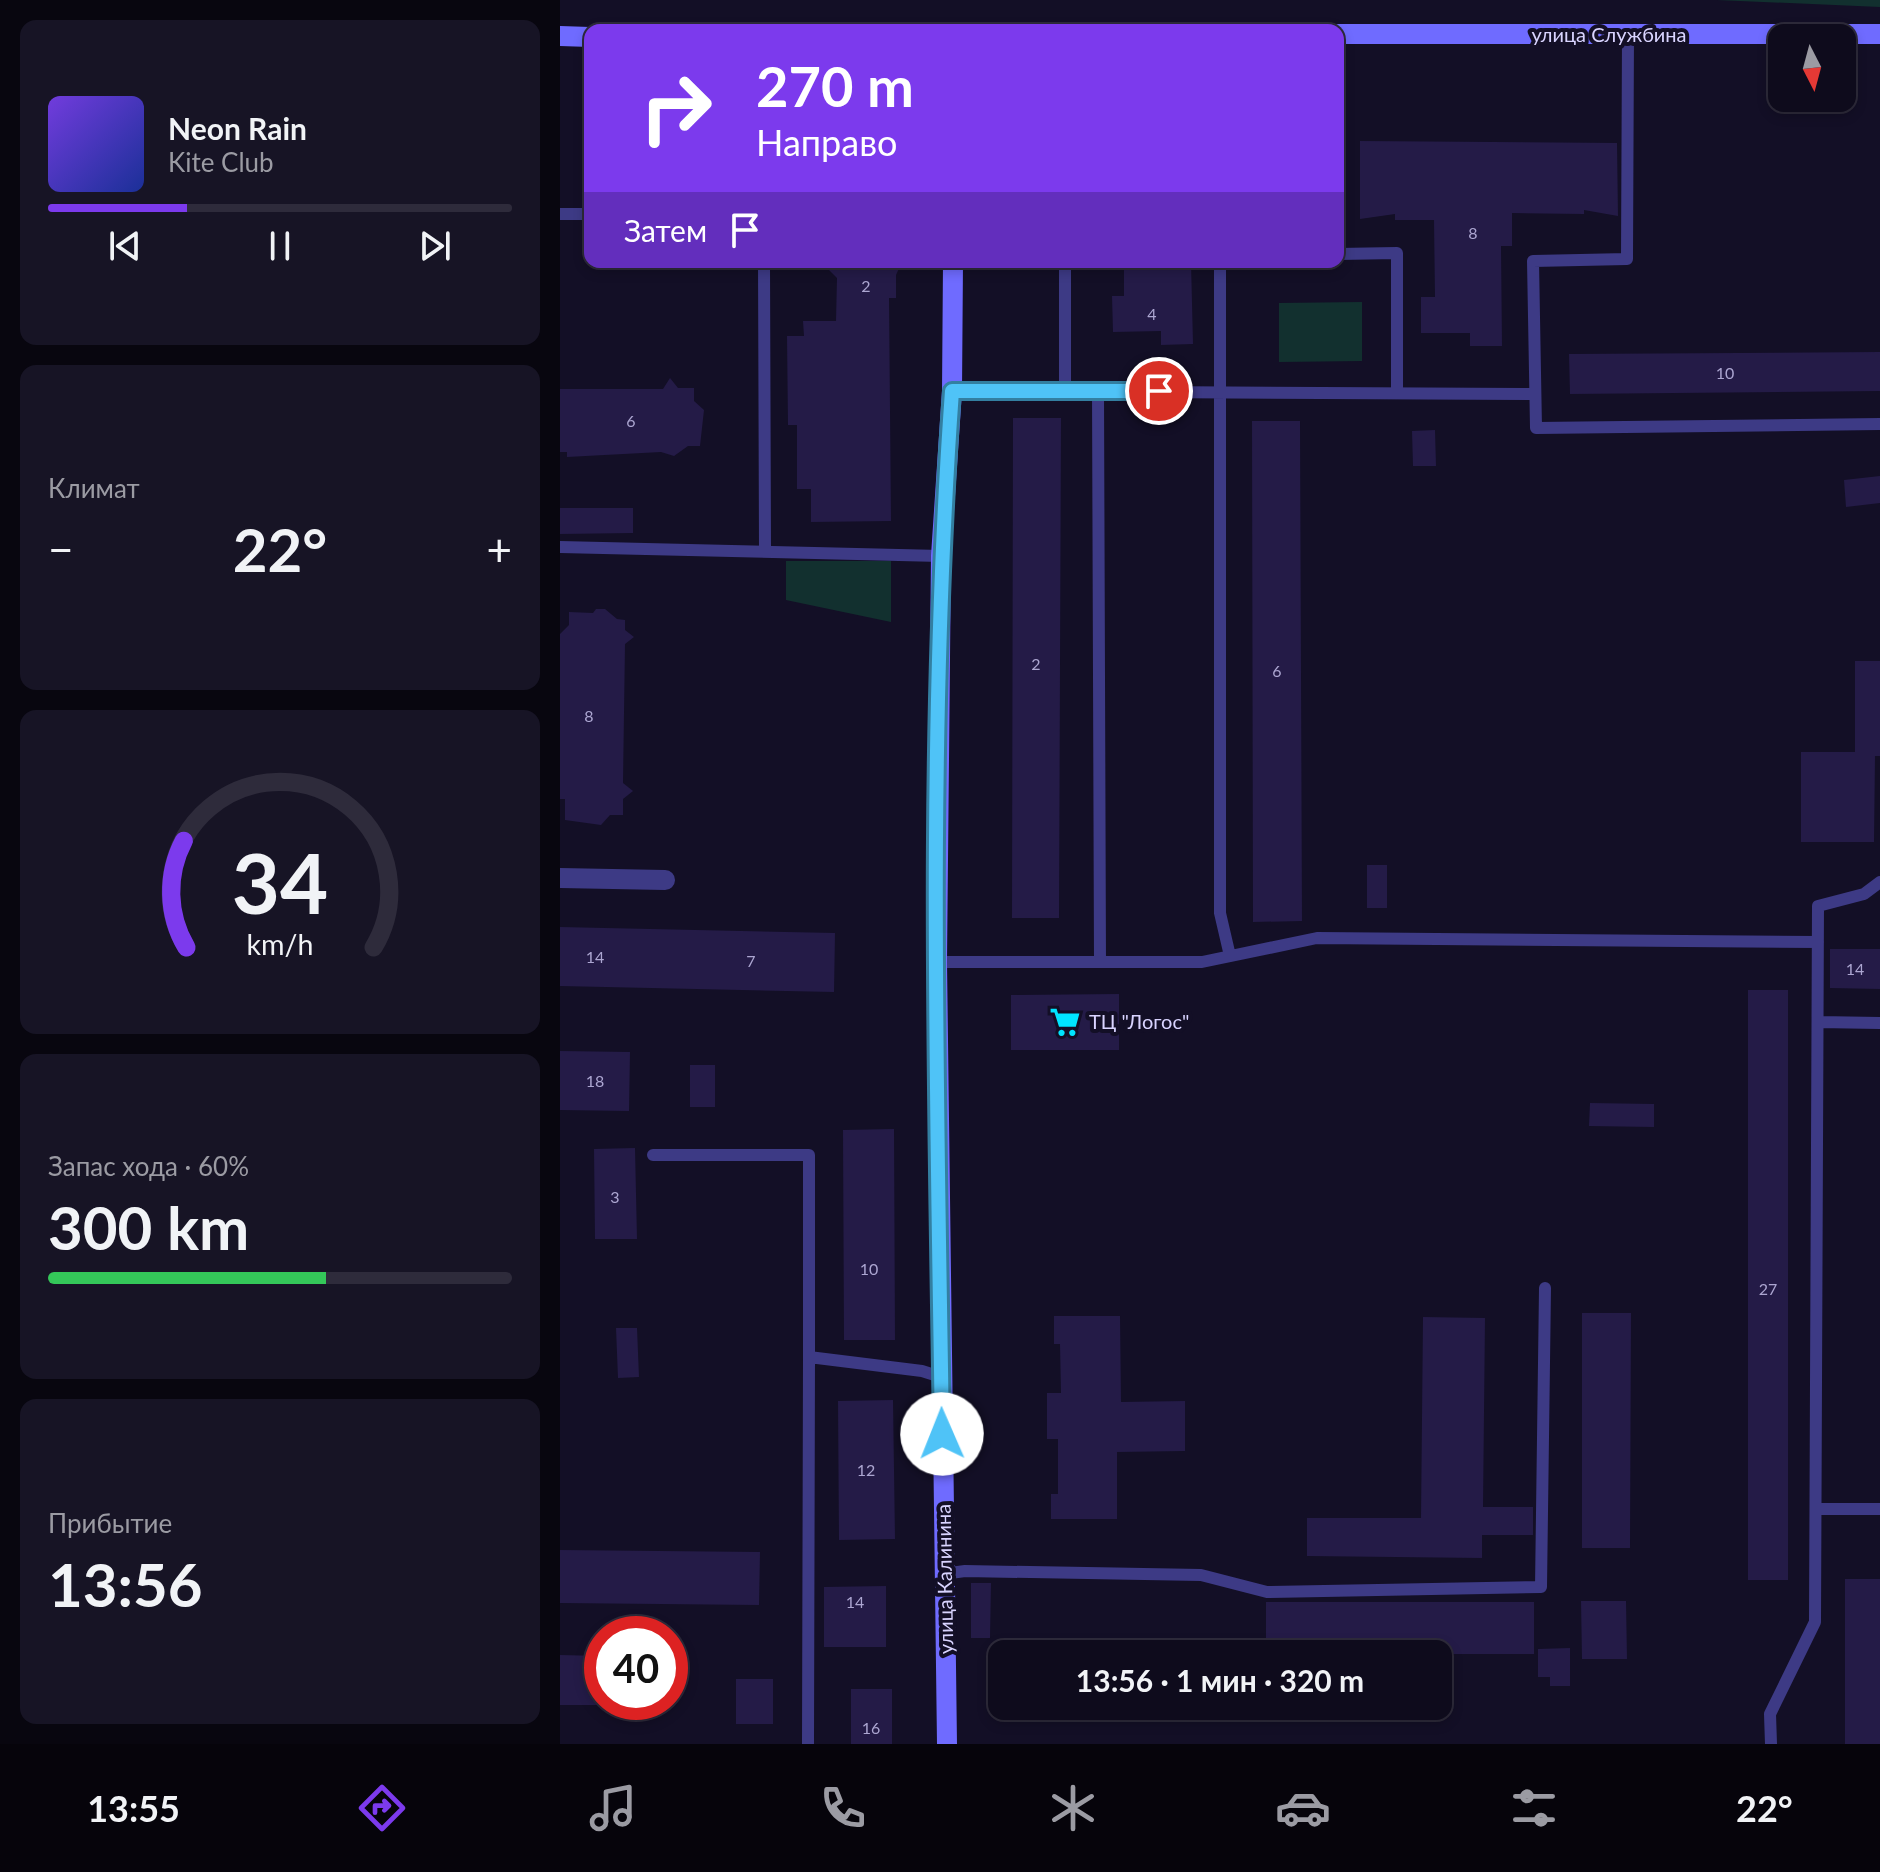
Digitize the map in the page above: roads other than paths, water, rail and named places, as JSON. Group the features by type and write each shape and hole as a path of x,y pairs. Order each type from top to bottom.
{"street":[{"name":"улица Службина","path":"1344,34 1880,34"},
{"path":"560,36 584,37"},
{"name":"улица Калинина","path":"947,1744 937,962 941,556 952,391 953,268"},
{"path":"560,878 665,880"}],"lane":[{"path":"1628,35 1627,259 1533,261 1536,428 1880,424"},
{"path":"560,214 584,214"},
{"path":"1344,254 1397,253 1397,393"},
{"path":"764,268 765,550"},
{"path":"1065,268 1065,391"},
{"path":"1220,268 1220,913 1230,956"},
{"path":"952,391 1535,394"},
{"path":"1098,391 1100,961"},
{"path":"560,547 941,556"},
{"path":"1771,1744 1770,1714 1815,1622 1818,906 1864,894 1880,882"},
{"path":"937,962 1202,962 1317,938 1818,942"},
{"path":"1818,1022 1880,1023"},
{"path":"653,1155 809,1155 808,1744"},
{"path":"943,1574 965,1571 1201,1575 1267,1592 1541,1587 1545,1288"},
{"path":"809,1357 922,1371 941,1377"},
{"path":"1816,1509 1880,1509"}],"place":[{"name":"ТЦ \"Логос\"","path":"1065,1022"}]}
